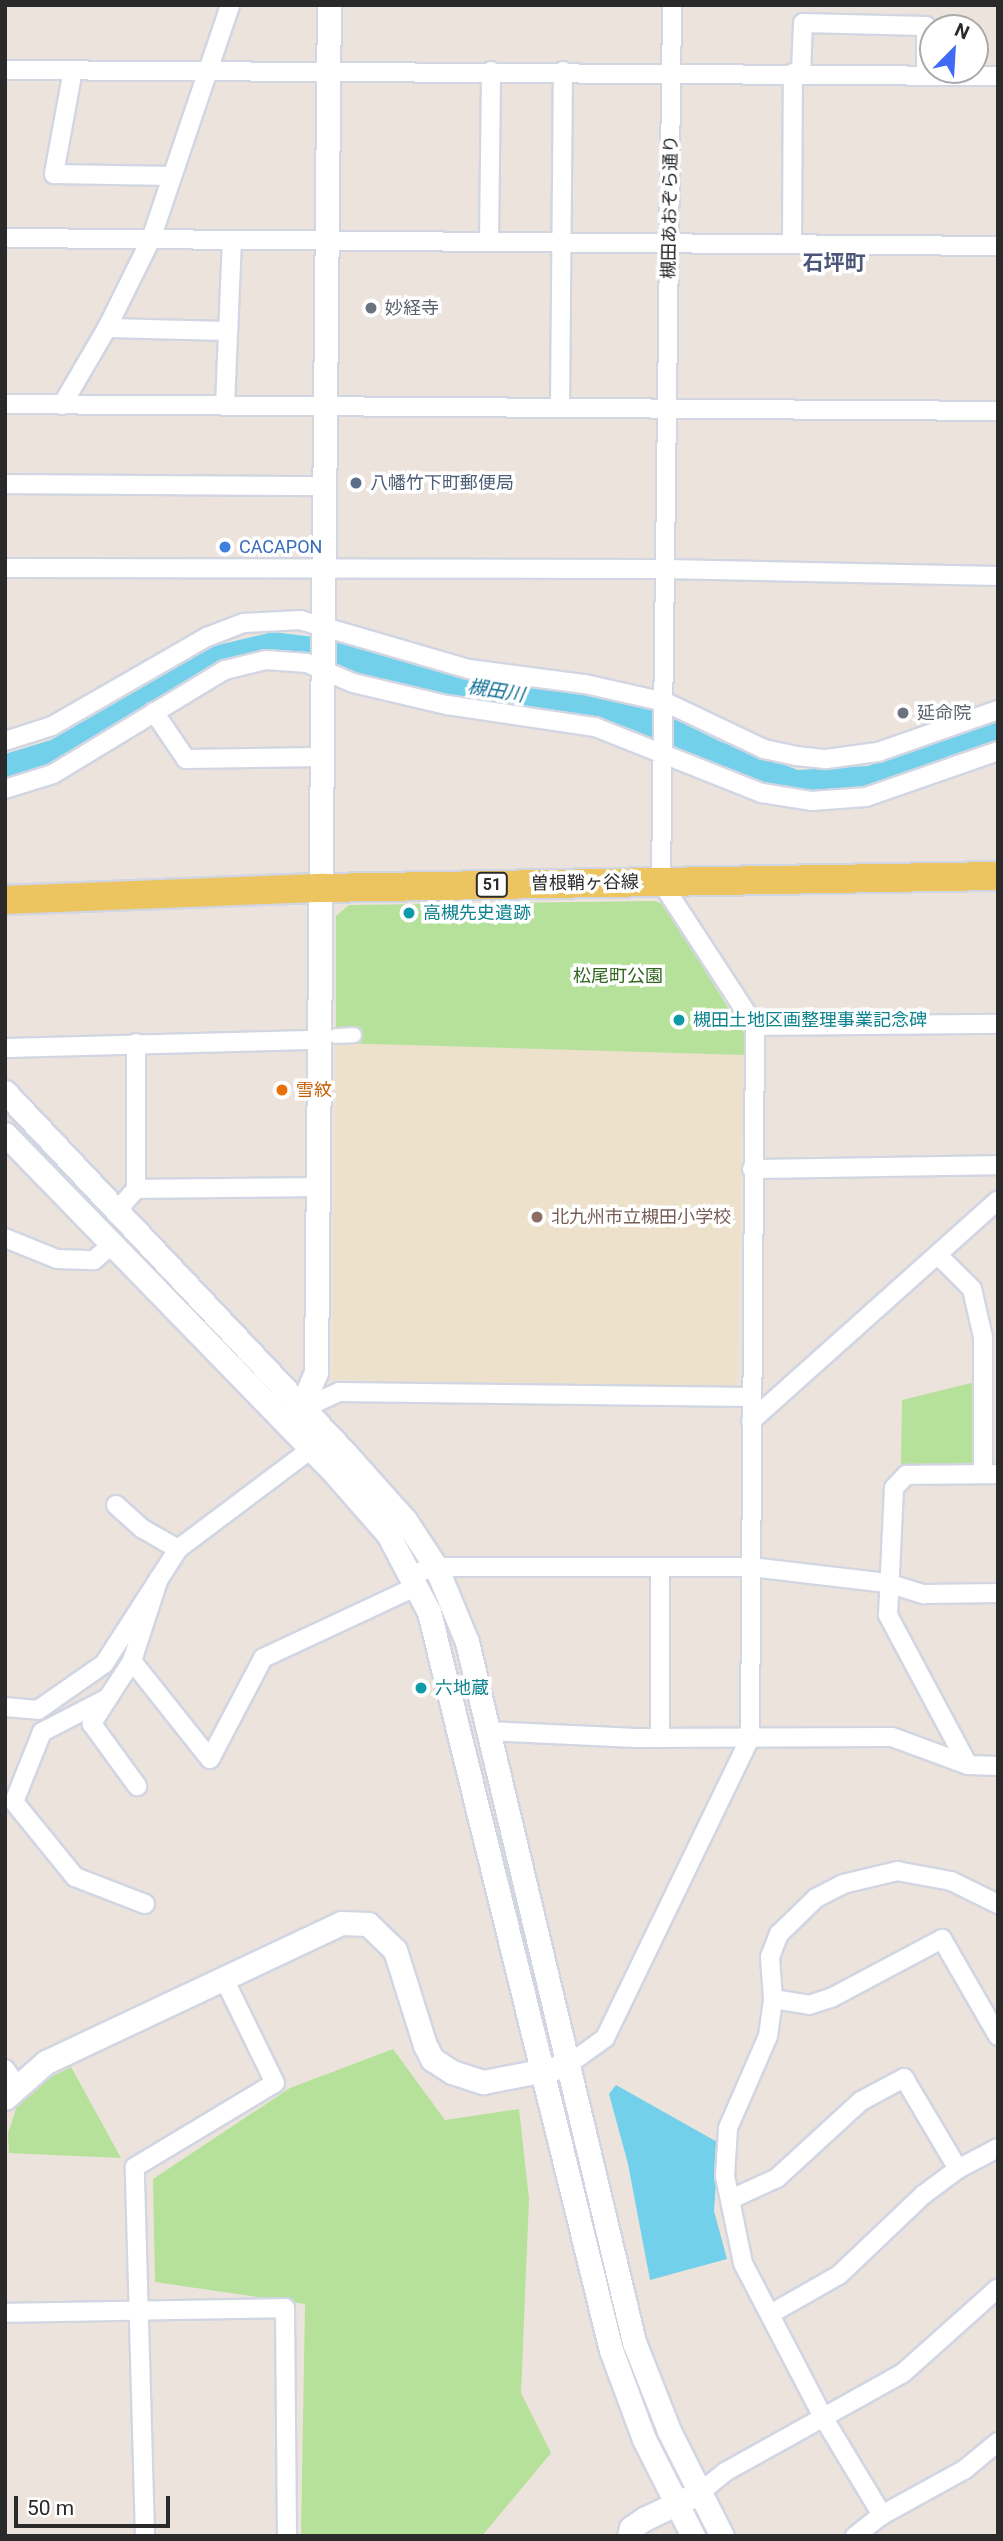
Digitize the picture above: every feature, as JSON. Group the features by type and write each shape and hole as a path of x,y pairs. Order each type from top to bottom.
{"main road":[{"name":"曽根鞘ヶ谷線","path":"5,900 322,888 998,876"}],"street":[{"path":"62,404 107,328 151,239 230,5"},
{"path":"297,1419 316,1372 316,1187 328,1038 322,888 321,666 329,5"},
{"name":"槻田あおぞら通り","path":"663,747 672,5"},
{"path":"792,243 797,73 803,23 919,26"},
{"path":"5,70 919,74"},
{"path":"74,70 54,174 172,176"},
{"path":"489,240 491,71"},
{"path":"559,408 563,71"},
{"path":"5,238 998,246"},
{"path":"225,406 232,240"},
{"path":"107,328 228,331"},
{"path":"5,404 998,411"},
{"path":"5,484 322,486"},
{"path":"5,568 323,571 666,569 998,576"},
{"path":"5,741 52,726 207,637 243,623 300,620 323,630 469,669 585,684 665,706 764,749 826,759 878,752 998,710"},
{"path":"5,789 53,774 225,670 266,660 321,666 447,705 595,727 663,747 762,793 812,801 866,796 998,751"},
{"path":"154,712 186,759 321,757"},
{"path":"9,2084 46,2062 341,1923 368,1924 395,1950 432,2059 452,2072 483,2082 542,2072 569,2064 605,2038 750,1738 755,1026 662,882 663,747"},
{"path":"755,1026 998,1024"},
{"path":"5,1048 354,1035"},
{"path":"116,1212 136,1189 136,1043"},
{"path":"5,1092 116,1212 297,1419 311,1449 388,1534 412,1581 440,1646 611,2350 675,2503 693,2536"},
{"path":"5,1134 110,1246 405,1520 436,1567 467,1642 634,2342 698,2494 722,2536"},
{"path":"752,1170 998,1165"},
{"path":"136,1189 316,1187"},
{"path":"751,1421 998,1200"},
{"path":"5,1238 57,1259 94,1260 110,1246"},
{"path":"938,1255 972,1289 990,1335 990,1474 906,1475 894,1488 887,1583 888,1615 968,1765"},
{"path":"297,1419 339,1392 751,1396"},
{"path":"5,1707 37,1710 104,1664 178,1549 311,1449"},
{"path":"116,1505 143,1529 178,1549"},
{"path":"132,1661 210,1759 263,1658 436,1567 751,1567 887,1583 925,1594 998,1592"},
{"path":"660,1567 660,1738"},
{"path":"137,1786 92,1724 132,1661 159,1578"},
{"path":"108,1698 42,1732 14,1802 75,1877 145,1904"},
{"path":"487,1731 660,1738 892,1737 968,1765 998,1766"},
{"path":"882,2515 823,2417 772,2313 743,2263 725,2176 728,2128 768,2036 773,1999 770,1958 779,1934 817,1898 843,1884 897,1871 951,1881 998,1904"},
{"path":"773,1999 809,2005 831,1998 942,1939 998,2036"},
{"path":"145,2536 135,2167 275,2083 224,1979"},
{"path":"731,2199 777,2178 861,2101 904,2078 958,2169"},
{"path":"772,2313 839,2275 958,2169 998,2148"},
{"path":"629,2536 631,2528 675,2503 698,2494 724,2473 904,2373 998,2288"},
{"path":"5,2313 285,2308 288,2536"},
{"path":"855,2536 882,2515 964,2470 998,2442"}],"shaded area":[{"name":"北九州市立槻田小学校","path":"336,1043 744,1055 737,1386 332,1380"}],"green space":[{"name":"松尾町公園","path":"654,901 663,904 744,1033 744,1055 336,1043 336,916 349,905"},
{"path":"979,1381 978,1466 901,1466 902,1400"},
{"path":"393,2049 445,2120 519,2109 529,2199 521,2393 551,2453 482,2536 301,2536 305,2304 155,2282 153,2179 290,2088"},
{"path":"71,2067 121,2158 9,2153 8,2133 17,2106 33,2086"}],"water":[{"name":"槻田川","path":"273,632 338,640 647,705 719,741 798,770 868,766 998,721 998,741 858,791 781,790 748,782 631,729 457,700 272,653 70,757 5,780 5,754 51,740 214,646"},
{"path":"616,2085 719,2143 714,2211 727,2259 650,2280 628,2164 609,2094"}],"place":[{"name":"妙経寺","path":"371,308"},
{"name":"八幡竹下町郵便局","path":"356,483"},
{"name":"CACAPON","path":"225,547"},
{"name":"延命院","path":"903,713"},
{"name":"高槻先史遺跡","path":"409,913"},
{"name":"槻田土地区画整理事業記念碑","path":"679,1020"},
{"name":"雪紋","path":"282,1090"},
{"name":"北九州市立槻田小学校","path":"537,1217"},
{"name":"六地蔵","path":"421,1688"}],"district":[{"name":"石坪町","path":"834,263"}]}
